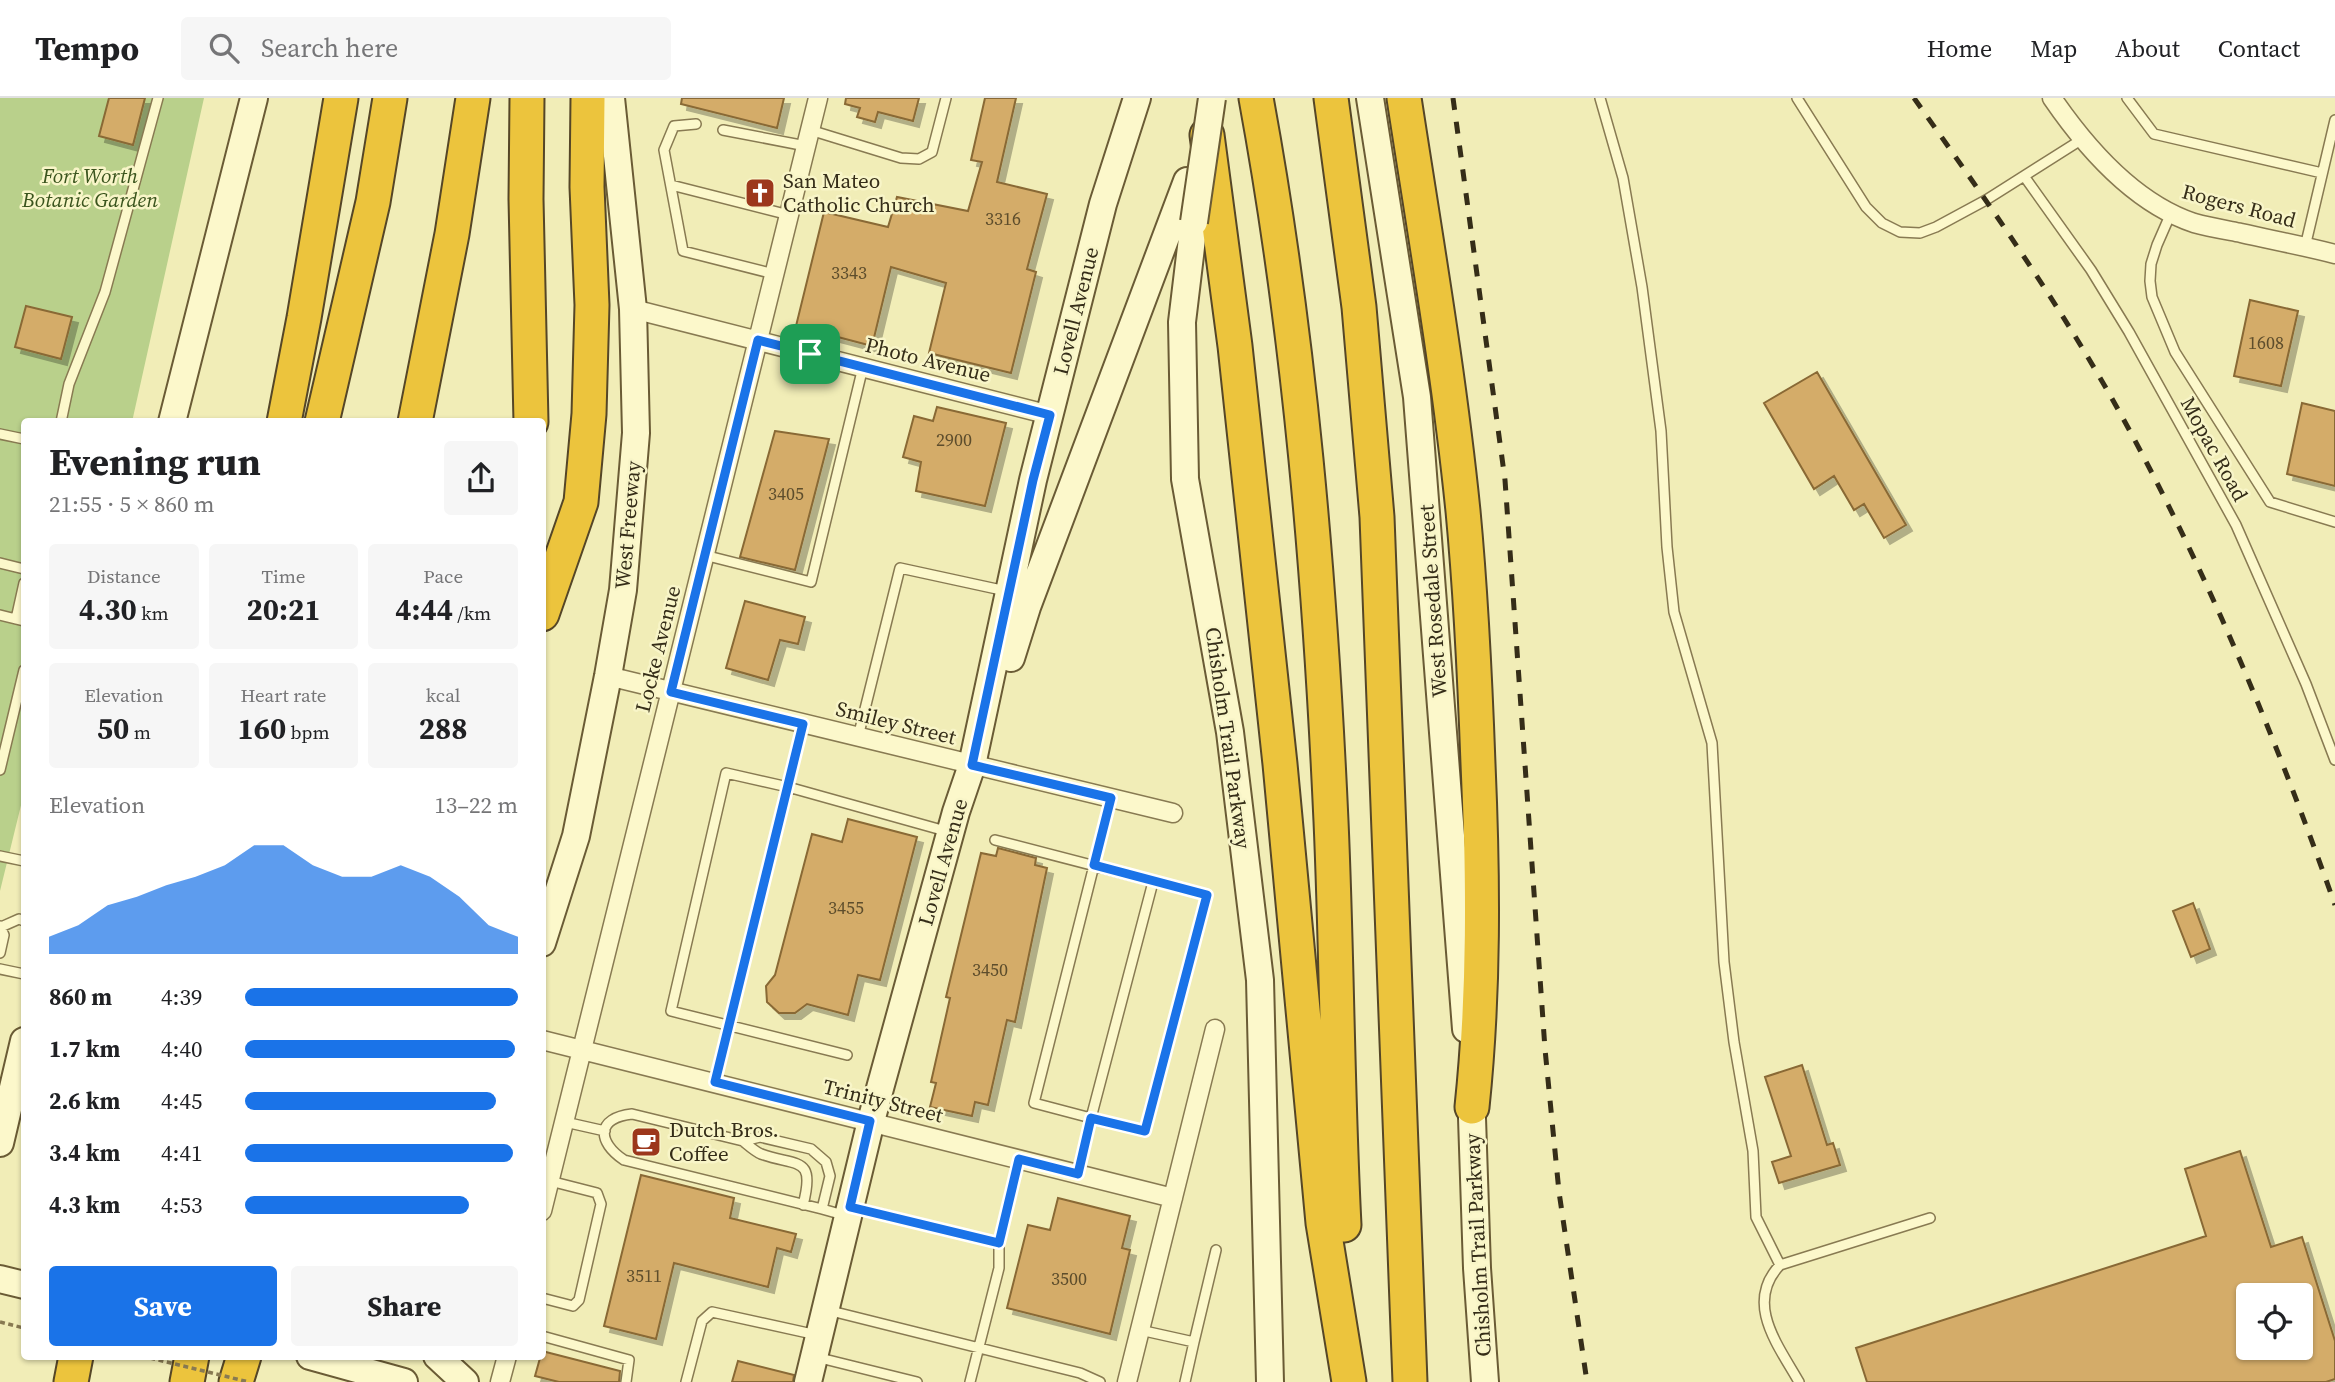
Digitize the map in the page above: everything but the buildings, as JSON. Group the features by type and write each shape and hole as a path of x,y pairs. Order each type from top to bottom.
{"highway":[{"path":"285,418 341,98"},
{"path":"322,418 373,202 390,98"},
{"path":"416,418 452,234 473,98"},
{"path":"527,98 526,199 531,418"},
{"path":"546,603 581,502 589,414 592,305 587,187 589,98"},
{"path":"1202,98 1236,346 1280,764 1323,1223 1350,1382"},
{"path":"1256,98 1286,281 1317,588 1331,810 1350,1382"},
{"path":"1331,98 1359,307 1377,517 1410,1382"},
{"path":"1404,98 1450,402 1473,630 1481,838 1480,1034 1472,1107"},
{"path":"71,1382 75,1360"},
{"path":"187,1382 191,1360"},
{"path":"236,1382 243,1360"}],"main road":[{"path":"173,418 254,98"},
{"name":"West Freeway","path":"546,930 576,836 608,676 623,590 636,433 633,309 611,98"},
{"name":"Lovell Avenue","path":"817,1346 870,1121 950,832 972,765 1050,415 1103,204 1137,98"},
{"path":"972,765 993,712 1027,607 1188,181 1211,98"},
{"name":"Chisholm Trail Parkway","path":"1211,98 1182,322 1185,479 1230,732 1260,980 1270,1382"},
{"name":"West Rosedale Street","path":"1370,98 1417,397 1472,1107"},
{"path":"0,1143 18,1055"},
{"name":"Chisholm Trail Parkway","path":"1472,1107 1477,1268 1485,1382"},
{"path":"325,1360 404,1382"},
{"path":"442,1360 465,1382"}],"street":[{"name":"Locke Avenue","path":"547,1185 565,1122 818,98"},
{"name":"Rogers Road","path":"2052,98 2118,176 2171,214 2195,223 2335,254"},
{"name":"Photo Avenue","path":"633,309 1050,415"},
{"name":"Smiley Street","path":"608,676 1173,813"},
{"path":"1127,1382 1215,1029"},
{"name":"Trinity Street","path":"546,1041 1173,1198"},
{"path":"500,1382 505,1360"}],"lane":[{"path":"62,418 69,384 105,292 158,98"},
{"path":"723,130 808,138 901,158 919,159 932,152 946,98"},
{"path":"1600,98 1623,178 1643,299 1661,431 1667,547 1674,612 1712,743 1724,962 1734,1042 1753,1151 1756,1217 1780,1265"},
{"path":"1797,98 1867,207 1882,223 1900,232 1920,233 1936,227 2084,138"},
{"path":"2127,98 2154,134 2322,173"},
{"path":"2305,247 2335,120"},
{"path":"696,124 674,126 664,150 683,251 774,274"},
{"name":"Mopac Road","path":"2024,176 2091,270 2236,525 2306,684 2335,760"},
{"path":"671,185 789,215"},
{"name":"Mopac Road","path":"2171,214 2157,245 2150,281 2161,320 2175,352 2270,502 2335,522"},
{"path":"705,555 811,582 863,367"},
{"path":"0,434 21,438"},
{"path":"0,563 21,568"},
{"path":"858,737 901,568 1009,592"},
{"path":"0,615 20,620"},
{"path":"0,770 21,682"},
{"path":"715,1082 803,724"},
{"path":"847,1055 671,1010 726,772 950,832"},
{"path":"995,840 1094,865 1153,882 1207,895 1145,1131 1034,1102 1094,865 1111,798"},
{"path":"0,856 21,860"},
{"path":"1078,1174 1153,882"},
{"path":"0,953 4,935 0,926 21,920"},
{"path":"0,969 21,973"},
{"path":"822,1209 830,1176 826,1162 811,1149 760,1137 743,1140 632,1114 618,1115 608,1122 605,1143 613,1153 624,1160 803,1205 822,1209 849,1211 999,1243"},
{"path":"565,1122 605,1131"},
{"path":"743,1140 758,1153 796,1162 806,1172 808,1183 803,1205"},
{"path":"970,1382 999,1268 999,1243 1019,1159"},
{"path":"546,1299 573,1306 579,1300 601,1204 597,1193 547,1185"},
{"path":"1798,1382 1769,1326 1763,1304 1770,1276 1780,1265 1930,1218"},
{"path":"1185,1382 1216,1250"},
{"path":"686,1382 702,1321 712,1312 916,1382"},
{"path":"1140,1330 1194,1342"},
{"path":"546,1337 629,1360 626,1382"},
{"path":"817,1346 979,1348 1080,1373 1100,1382"}],"path":[{"path":"0,1322 21,1327"},
{"path":"158,1360 249,1382"}],"green space":[{"name":"Fort Worth Botanic Garden","path":"0,98 204,98 133,418 21,418 21,805 0,891"}],"railway":[{"path":"1453,98 1505,480 1545,1049 1559,1192 1587,1382"},
{"path":"1914,98 2056,305 2108,391 2162,492 2217,608 2267,725 2335,905"}],"place":[{"name":"San Mateo Catholic Church","path":"760,193"},
{"name":"Dutch Bros. Coffee","path":"646,1142"}],"route":[{"path":"758,340 810,354 1050,415 1033,480 972,765 1111,798 1094,865 1207,895 1145,1131 1091,1118 1078,1174 1019,1159 999,1243 850,1207 870,1121 715,1082 803,724 671,692 758,340"}]}
